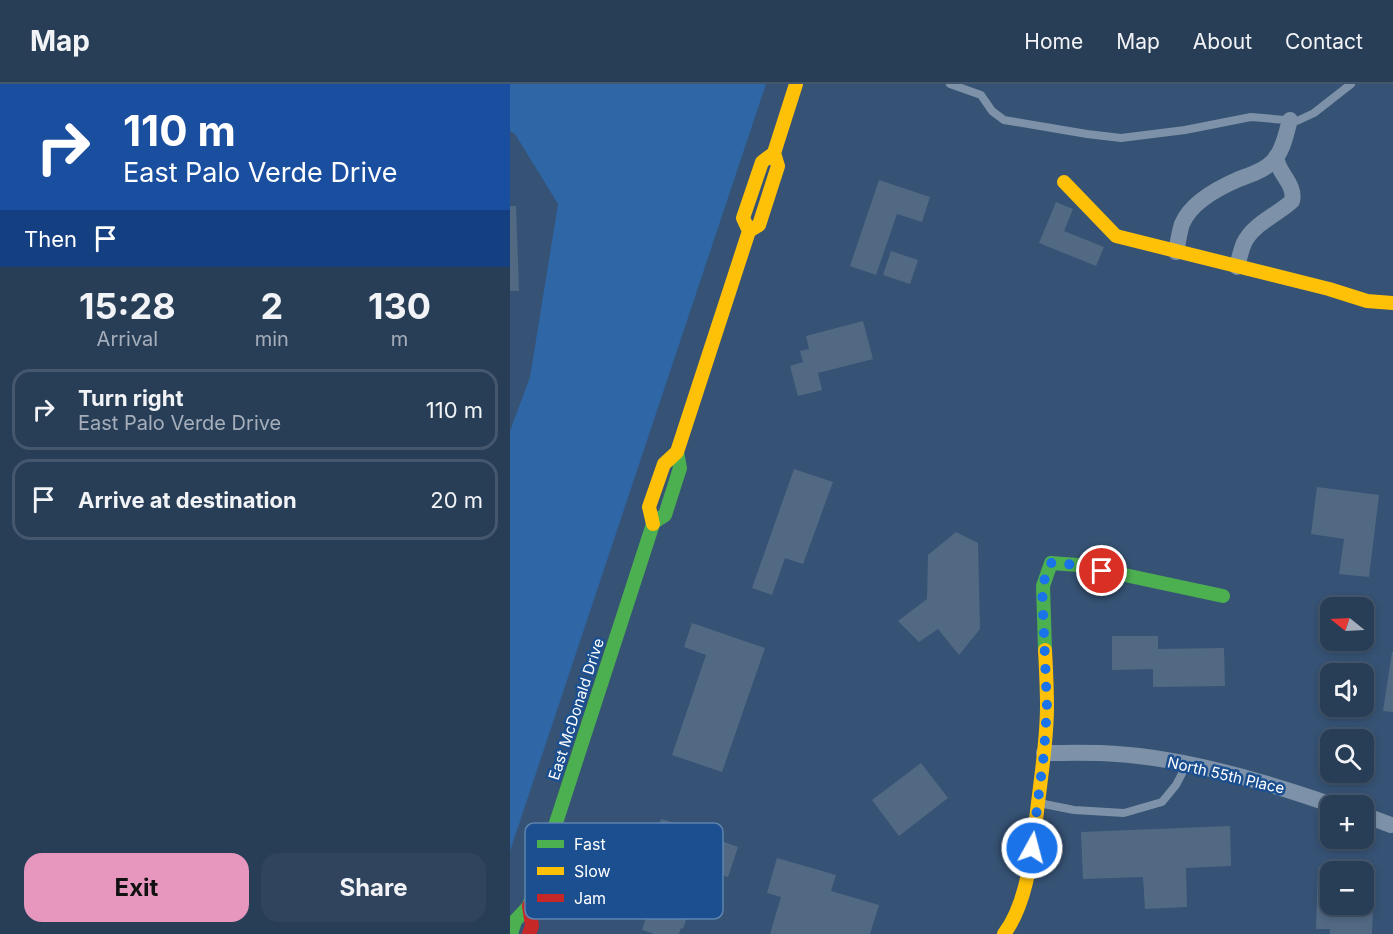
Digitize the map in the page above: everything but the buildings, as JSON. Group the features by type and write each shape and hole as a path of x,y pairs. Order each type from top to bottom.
{"street":[{"name":"East McDonald Drive","path":"556,823 654,522 649,507 664,464 676,452 749,231 743,218 762,162 774,153 796,84"},
{"path":"1176,252 1182,223 1200,201 1219,189 1268,166 1283,145 1290,120"},
{"path":"1237,267 1244,243 1249,235 1292,201 1294,194 1292,188 1277,165 1276,157"},
{"path":"1064,182 1116,237 1367,301 1393,303"},
{"path":"1004,934 1010,926 1025,885 1038,803 1047,707 1042,586 1051,563 1078,565 1223,596"},
{"name":"North 55th Place","path":"1044,753 1118,754 1187,764 1291,790 1320,801"},
{"path":"1374,819 1391,825"},
{"name":"East McDonald Drive","path":"511,934 515,921 525,910"},
{"name":"East McDonald Drive","path":"529,934 532,926 531,919"}],"lane":[{"path":"950,84 981,95 992,111 1005,120 1121,138 1185,130 1251,117 1297,121 1314,113 1351,84"},
{"path":"1038,803 1074,810 1124,813 1162,802 1176,785 1187,764"}],"shaded area":[{"path":"510,84 766,84 510,851 510,431 530,377 558,204 515,134 510,131"}],"traffic: fast":[{"path":"654,522 665,515 680,468 677,452"},
{"path":"556,823 653,524"},
{"path":"1045,650 1043,586 1051,563 1078,565 1223,596"},
{"path":"511,934 515,921 525,910"}],"traffic: slow":[{"path":"653,524 649,507 664,464 677,452 749,231 743,218 762,162 774,153 796,84"},
{"path":"749,231 759,225 778,166 774,153"},
{"path":"1064,182 1116,236 1329,289 1367,301 1393,303"},
{"path":"1004,934 1012,922 1023,894 1032,849 1046,734 1045,650"}],"traffic: jam":[{"path":"529,934 532,926 531,919"}],"route":[{"path":"1032,848 1044,753 1047,707 1042,586 1051,563 1078,565 1102,571"}]}
